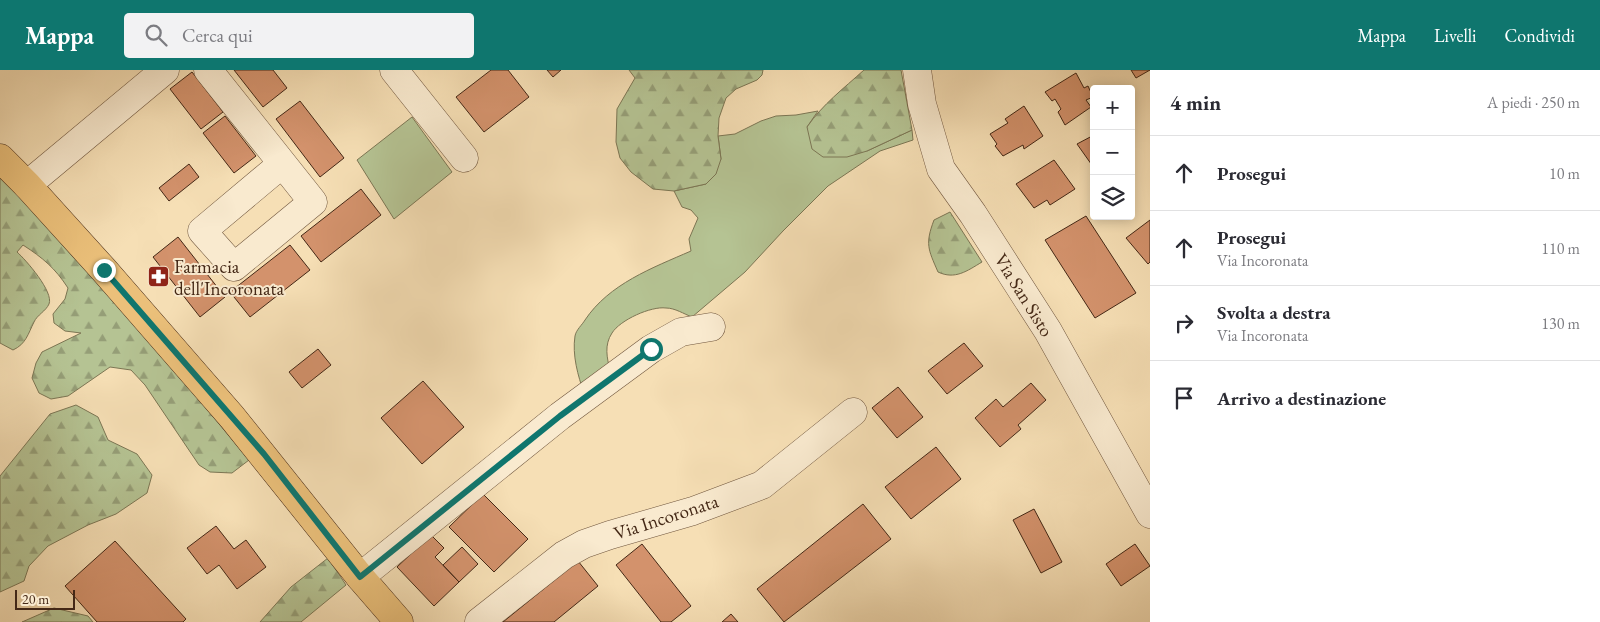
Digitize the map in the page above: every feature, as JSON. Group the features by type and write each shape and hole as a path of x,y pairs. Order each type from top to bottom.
{"main road":[{"path":"0,158 104,270 232,417 360,577 399,622"}],"street":[{"path":"27,185 165,70"},
{"path":"208,70 313,202 234,267 202,231 282,164"},
{"path":"394,70 464,158"},
{"name":"Via San Sisto","path":"917,70 922,104 941,169 973,214 1048,331 1150,514"},
{"path":"360,577 560,416 651,349 681,332 711,327"},
{"name":"Via Incoronata","path":"480,622 564,555 584,544 693,511 762,485 852,412"}],"green space":[{"path":"629,70 763,70 762,75 757,80 736,89 726,98 719,118 718,136 721,159 716,174 706,184 674,191 653,189 631,172 620,158 616,142 617,109 635,78"},
{"path":"864,70 901,70 912,130 867,151 847,157 823,157 812,149 807,127 841,90"},
{"path":"818,111 807,127 867,151 912,130 913,140 880,151 828,186 745,272 692,317 673,309 660,308 636,315 622,323 609,338 607,356 610,370 584,393 575,358 574,343 577,332 595,307 606,296 632,278 691,251 689,239 698,218 691,210 682,207 674,191 706,184 721,159 718,136 735,134 776,116"},
{"path":"412,117 452,172 394,219 357,160"},
{"path":"0,173 117,301 249,460 232,473 210,472 199,465 145,385 131,370 110,367 68,396 51,399 39,393 32,378 36,363 42,352 81,333 65,331 54,323 53,314 65,299 68,288 48,264 23,245 17,252 43,284 47,292 49,304 35,320 21,345 13,350 0,343"},
{"path":"950,212 982,262 955,275 938,272 929,246 929,235 934,220"},
{"path":"76,405 98,417 108,440 137,454 152,475 147,493 116,514 88,525 48,546 29,566 24,581 0,592 0,476 50,414"},
{"path":"328,558 346,585 301,622 260,622 291,587"},
{"path":"54,608 88,616 93,622 22,622"}],"building":[{"path":"234,70 273,70 287,88 263,107"},
{"path":"491,70 508,70 529,97 484,132 456,97"},
{"path":"547,70 561,70 553,77"},
{"path":"1131,70 1150,70 1136,78"},
{"path":"192,72 223,112 201,129 170,89"},
{"path":"1076,73 1084,88 1088,86 1090,90 1090,98 1086,100 1090,108 1065,125 1058,112 1061,109 1055,99 1052,101 1045,92"},
{"path":"300,101 344,158 320,177 276,119"},
{"path":"1024,106 1043,136 1024,149 1023,145 1003,156 995,146 997,144 990,134 1008,123 1005,119"},
{"path":"225,116 256,156 234,173 203,133"},
{"path":"1090,137 1090,162 1077,144"},
{"path":"1054,160 1075,189 1050,205 1047,200 1034,208 1016,184"},
{"path":"189,164 199,177 169,201 159,188"},
{"path":"361,189 381,215 321,262 301,236"},
{"path":"1086,216 1136,293 1095,318 1045,240"},
{"path":"1150,220 1150,262 1148,264 1126,238"},
{"path":"178,237 225,297 200,317 153,257"},
{"path":"290,245 310,270 250,317 230,292"},
{"path":"964,343 983,366 947,394 928,371"},
{"path":"318,349 331,365 302,388 289,372"},
{"path":"423,381 464,427 422,464 381,418"},
{"path":"1031,383 1046,400 1018,425 1021,429 1000,447 975,418 996,399 1003,407"},
{"path":"898,387 923,417 897,438 872,408"},
{"path":"936,447 961,479 911,519 885,487"},
{"path":"483,494 528,539 494,572 449,527"},
{"path":"863,504 891,539 784,622 757,589"},
{"path":"1034,509 1062,562 1041,573 1013,520"},
{"path":"216,526 234,549 246,540 266,567 237,589 219,565 207,574 187,548"},
{"path":"431,535 444,548 435,557 459,582 434,606 397,567"},
{"path":"115,541 186,619 183,622 97,622 65,586"},
{"path":"642,544 691,606 671,622 661,622 616,565"},
{"path":"1135,544 1150,566 1121,586 1106,564"},
{"path":"462,547 478,564 459,582 443,565"},
{"path":"578,561 598,586 554,622 503,622"},
{"path":"731,614 738,622 722,622"}],"place":[{"name":"Farmacia dell'Incoronata","path":"158,277"}],"route":[{"path":"104,270 264,454 360,577 514,455 560,416 651,349"}]}
